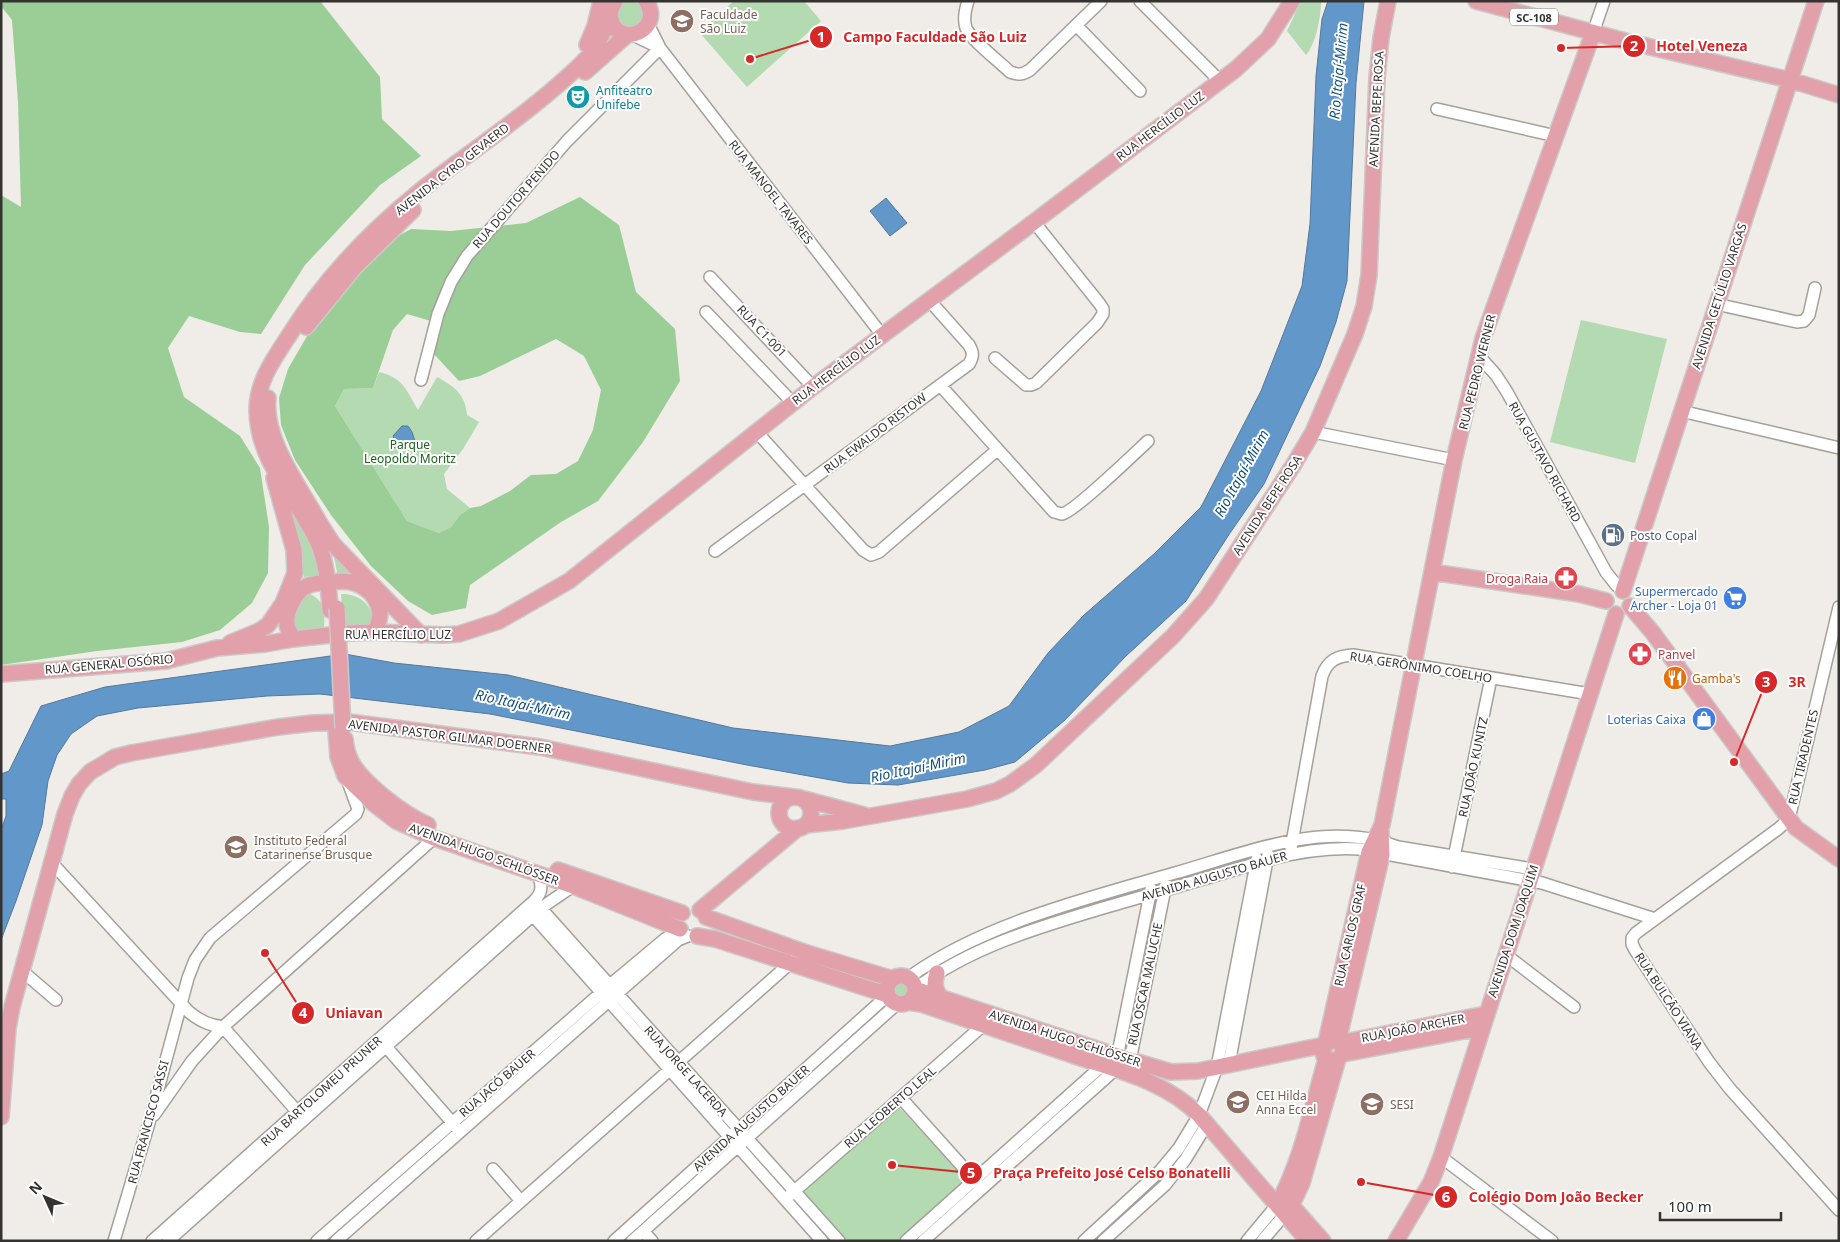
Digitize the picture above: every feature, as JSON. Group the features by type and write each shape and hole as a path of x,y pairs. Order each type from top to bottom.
{"main road":[{"name":"RUA HERCÍLIO LUZ","path":"293,639 376,632 421,635 459,634 488,626 561,587 813,386 1220,81 1268,39 1292,1"},
{"name":"AVENIDA BEPE ROSA","path":"802,826 843,821 984,795 1010,784 1036,765 1173,636 1196,611 1222,575 1313,432 1355,334 1364,306 1367,288 1377,78 1381,38 1388,1"},
{"name":"SC-108","path":"1476,1 1593,33 1790,80 1839,95"},
{"name":"AVENIDA GETÚLIO VARGAS","path":"1616,592 1681,411 1816,1"},
{"path":"610,6 615,28 630,35"},
{"name":"AVENIDA CYRO GEVAERD","path":"330,582 323,555 310,526 271,467 258,423 261,387 270,365 313,300 346,261 402,207 427,186 506,128 571,73 590,54 603,33 610,6"},
{"name":"AVENIDA CYRO GEVAERD","path":"340,729 333,604 319,522 278,447 271,429 267,409 272,385 288,356 318,312 354,268 409,214 450,179 530,119 630,35 639,33 651,9"},
{"name":"RUA PEDRO WERNER","path":"1414,665 1454,460 1483,338 1593,33"},
{"path":"262,638 268,625 280,610 296,573 294,550 271,467"},
{"path":"319,522 333,544 368,578 389,603 421,635"},
{"path":"1432,572 1579,594 1616,592 1628,596 1630,606 1653,633 1796,828 1839,859"},
{"path":"262,638 293,639 286,623 292,604 304,587 314,583 330,582 350,581 360,585 376,599 380,615 376,632"},
{"path":"1616,592 1608,609 1616,614 1624,612 1630,606"},
{"path":"376,632 388,624 390,620 389,603"},
{"name":"AVENIDA DOM JOAQUIM","path":"1396,1241 1431,1182 1441,1158 1616,614"},
{"path":"262,638 287,615"},
{"name":"RUA GENERAL OSÓRIO","path":"1,674 166,661 262,638"},
{"name":"RUA CARLOS GRAF","path":"1284,1205 1302,1183 1312,1129 1334,1049 1352,955 1414,665"},
{"name":"AVENIDA PASTOR GILMAR DOERNER","path":"1,1117 8,1028 21,970 65,814 72,796 90,772 115,757 278,727 313,723 349,722 514,742 753,792 799,798"},
{"name":"AVENIDA HUGO SCHLÖSSER","path":"340,729 338,757 345,776 374,804 396,821 434,838 573,886 686,933 715,939 791,963 902,991 941,998 995,1015 1115,1062 1181,1098 1284,1205"},
{"name":"AVENIDA HUGO SCHLÖSSER","path":"340,729 354,767 387,799 415,820 436,829 682,913"},
{"name":"AVENIDA PASTOR GILMAR DOERNER","path":"753,792 781,818"},
{"name":"AVENIDA BEPE ROSA","path":"799,798 868,816"},
{"path":"703,914 810,818 811,809 799,798 784,801 780,811 779,835 770,852"},
{"path":"781,818 789,827 802,826"},
{"path":"689,909 703,914 706,928 686,933 678,920 682,913 689,909"},
{"name":"AVENIDA HUGO SCHLÖSSER","path":"703,914 804,952 983,1025 1115,1062 1171,1072 1198,1071 1223,1066"},
{"path":"938,973 934,983 936,991 941,998"},
{"name":"RUA JOÃO ARCHER","path":"1334,1049 1486,1015"},
{"name":"RUA JOÃO ARCHER","path":"1223,1066 1469,1030 1480,1033"},
{"path":"1284,1205 1308,1241"},
{"path":"1284,1205 1323,1241"}],"street":[{"path":"964,4 964,19 969,32 1010,72 1018,75 1030,70 1101,1"},
{"path":"1140,1 1220,81"},
{"path":"1593,33 1604,1"},
{"name":"RUA MANOEL TAVARES","path":"651,9 660,48 882,335"},
{"path":"1076,25 1140,91"},
{"name":"RUA MANOEL TAVARES","path":"630,35 660,48"},
{"name":"RUA DOUTOR PENIDO","path":"421,380 438,314 451,282 467,256 567,141 660,48"},
{"path":"1437,109 1556,136"},
{"path":"995,358 1026,385 1036,383 1097,323 1103,314 1098,303 1034,222"},
{"name":"RUA C1-001","path":"710,277 813,386"},
{"path":"1716,304 1797,322 1804,321 1809,315 1815,288"},
{"name":"RUA EWALDO RISTOW","path":"715,551 969,364 973,357 973,352 929,300"},
{"path":"706,312 793,403"},
{"name":"RUA GUSTAVO RICHARD","path":"1479,356 1496,375 1507,392 1606,572 1617,586 1622,586 1616,592"},
{"path":"940,385 1054,512 1062,514 1096,489 1148,442"},
{"path":"1681,411 1839,448"},
{"path":"756,432 863,550 871,555 879,552 997,450"},
{"path":"1313,432 1454,460"},
{"name":"RUA TIRADENTES","path":"1789,819 1839,607"},
{"name":"RUA GERÔNIMO COELHO","path":"1290,854 1322,676 1325,666 1336,657 1353,655 1590,694"},
{"name":"RUA JOÃO KUNITZ","path":"1453,861 1491,678"},
{"name":"RUA FRANCISCO SASSI","path":"114,1241 149,1123 180,1003 195,960 210,938 356,814 358,809 345,776"},
{"name":"RUA BULCÃO VIANA","path":"1789,819 1636,933 1632,938 1635,950 1718,1074 1839,1210"},
{"name":"AVENIDA AUGUSTO BAUER","path":"685,1186 734,1133 812,1064 940,958 995,932 1062,908 1264,848 1291,841 1340,835 1453,861 1532,874 1542,883 1655,919"},
{"path":"149,1123 192,1061 223,1028 434,838"},
{"name":"AVENIDA AUGUSTO BAUER","path":"614,1241 667,1202 742,1142 820,1073 902,991 956,962 1000,943 1066,920 1267,860 1290,854 1377,843"},
{"path":"1103,1241 1175,1174 1193,1148 1223,1066 1246,944 1267,860 1264,848"},
{"path":"1246,944 1256,864 1264,848"},
{"path":"51,862 180,1003 201,1021 223,1028 300,1116"},
{"path":"534,908 542,886 538,874"},
{"name":"RUA OSCAR MALUCHE","path":"906,1241 978,1184 1115,1062 1132,1051 1167,876"},
{"name":"RUA OSCAR MALUCHE","path":"1115,1062 1152,880"},
{"name":"RUA BARTOLOMEU PRUNER","path":"152,1241 177,1225 230,1179 534,908 573,886"},
{"name":"RUA JORGE LACERDA","path":"534,908 790,1195 839,1241"},
{"path":"1062,908 1066,920"},
{"path":"995,932 1000,943"},
{"name":"RUA JACÓ BAUER","path":"316,1241 665,939 686,933"},
{"name":"RUA JACÓ BAUER","path":"336,1241 686,933"},
{"path":"476,1241 804,952"},
{"path":"1506,955 1574,1007"},
{"path":"21,970 56,1000"},
{"path":"1133,976 1146,979"},
{"name":"RUA LEOBERTO LEAL","path":"790,1195 995,1015"},
{"path":"382,1043 460,1132"},
{"path":"522,1061 531,1070"},
{"path":"812,1064 820,1073"},
{"path":"901,1098 978,1184"},
{"path":"1084,1241 1172,1158 1203,1119"},
{"path":"1441,1158 1552,1241"},
{"path":"493,1170 521,1200"},
{"name":"RUA OSCAR MALUCHE","path":"923,1241 978,1184"},
{"path":"1136,1194 1144,1204"},
{"name":"RUA JORGE LACERDA","path":"790,1195 822,1241"},
{"name":"AVENIDA AUGUSTO BAUER","path":"632,1241 643,1231 667,1202"},
{"path":"1247,1241 1284,1205"},
{"path":"1262,1241 1284,1205"},
{"name":"RUA BARTOLOMEU PRUNER","path":"168,1241 177,1225"},
{"path":"643,1231 652,1241"}],"green space":[{"path":"1,1 320,1 380,77 382,119 421,156 380,185 305,265 261,334 240,332 189,316 168,348 184,397 240,436 260,468 269,527 268,573 252,603 220,630 182,642 97,651 1,665 1,195 21,207 18,102 12,20 1,6"},
{"path":"630,1 639,5 643,14 639,23 630,27 621,23 617,14 621,5"},
{"path":"734,1 804,1 821,21 747,87 699,32"},
{"path":"1301,1 1321,1 1317,30 1313,44 1306,55 1287,31"},
{"path":"580,197 619,225 636,292 675,329 680,381 643,442 598,501 561,522 470,585 466,608 432,615 408,601 371,566 331,515 295,460 281,425 279,398 288,369 307,336 348,282 389,241 411,229 451,231 526,223","holes":["407,314 434,322 433,353 459,381 480,376 556,339 584,356 601,390 593,430 578,461 556,474 531,475 510,491 481,506 470,508 460,515 451,527 439,533 407,521 335,406 344,389 373,388 393,330"]},
{"path":"1581,320 1667,339 1635,463 1550,442"},
{"name":"Parque Leopoldo Moritz","path":"379,372 399,381 418,410 437,377 458,392 464,402 467,415 479,422 463,449 444,474 447,489 470,508 460,515 451,527 439,533 407,521 335,406 344,389 373,388"},
{"path":"290,501 316,552 321,574 304,577"},
{"path":"334,556 357,581 338,577"},
{"path":"310,594 319,600 323,608 324,627 294,631 295,608 299,600"},
{"path":"341,594 359,598 368,606 372,618 371,624 366,626 343,626"},
{"path":"902,981 908,984 911,990 908,996 902,999 896,996 893,990 896,984"},
{"path":"898,1106 967,1180 897,1241 845,1241 802,1191"}],"water":[{"name":"Rio Itajaí-Mirim","path":"1328,1 1364,1 1356,83 1347,281 1336,322 1320,366 1264,484 1186,601 1126,656 1065,720 1015,762 985,770 898,785 848,783 490,714 320,694 267,696 138,708 97,716 71,734 57,755 48,781 42,825 1,940 1,830 6,816 6,799 1,799 1,774 9,771 41,706 105,687 345,654 394,663 508,675 733,728 890,746 959,732 1009,706 1048,653 1084,615 1155,553 1201,507 1261,391 1302,286 1310,224 1316,76 1322,19"},
{"path":"886,198 907,223 890,236 870,211"},
{"path":"402,426 408,426 415,441 410,445 390,448 393,436"}],"place":[{"name":"Faculdade São Luiz","path":"682,21"},
{"name":"Hotel Veneza","path":"1561,48"},
{"name":"Campo Faculdade São Luiz","path":"750,59"},
{"name":"Anfiteatro Unifebe","path":"578,97"},
{"name":"Posto Copal","path":"1613,535"},
{"name":"Droga Raia","path":"1566,578"},
{"name":"Supermercado Archer - Loja 01","path":"1735,598"},
{"name":"Panvel","path":"1640,654"},
{"name":"Gamba's","path":"1675,678"},
{"name":"Loterias Caixa","path":"1704,719"},
{"name":"3R","path":"1734,762"},
{"name":"Instituto Federal Catarinense Brusque","path":"236,847"},
{"name":"Uniavan","path":"265,953"},
{"name":"CEI Hilda Anna Eccel","path":"1238,1102"},
{"name":"SESI","path":"1372,1104"},
{"name":"Praça Prefeito José Celso Bonatelli","path":"892,1165"},
{"name":"Colégio Dom João Becker","path":"1361,1182"}]}
